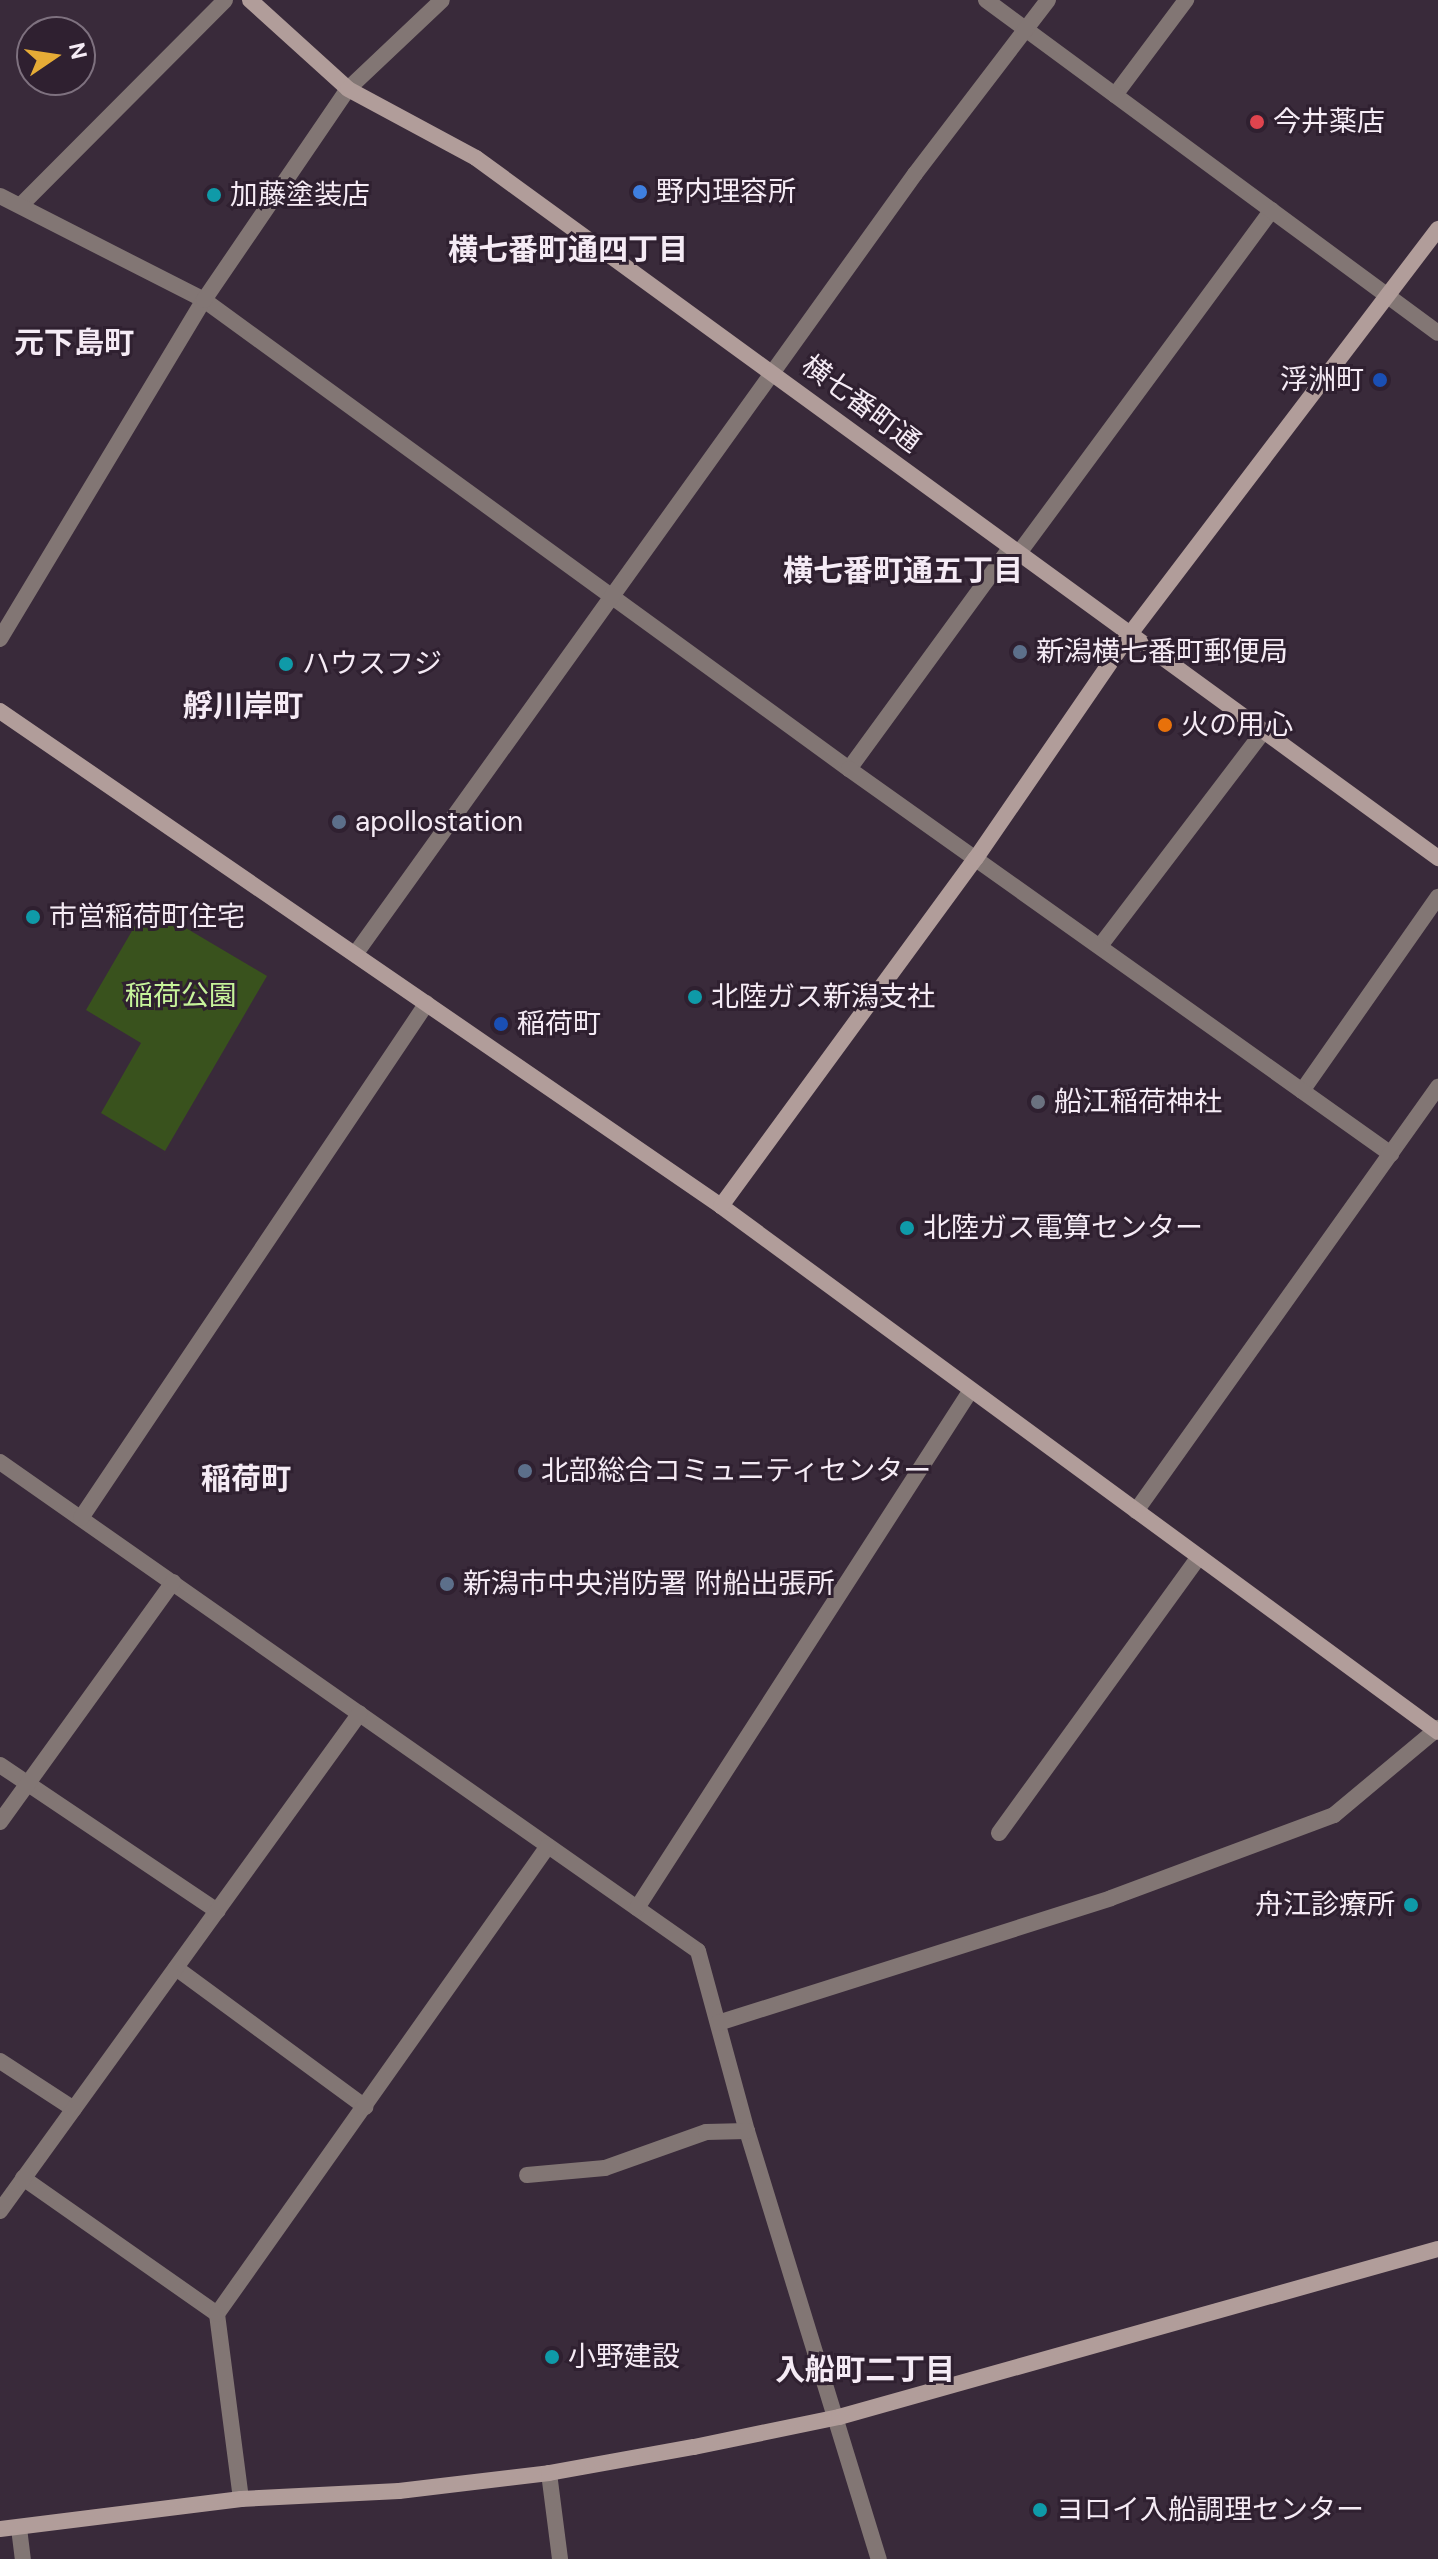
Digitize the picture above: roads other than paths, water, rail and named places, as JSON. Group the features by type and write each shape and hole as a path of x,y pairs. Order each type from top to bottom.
{"street":[{"path":"21,205 225,0"},
{"name":"横七番町通","path":"250,0 348,89 476,158 775,372 1015,551 1438,858"},
{"path":"0,639 204,300 348,89 442,0"},
{"path":"986,0 1438,333"},
{"path":"356,953 1048,0"},
{"path":"1115,95 1186,0"},
{"path":"0,196 204,300 615,594 849,769 1391,1154"},
{"path":"849,769 1272,210"},
{"path":"721,1206 976,858 1130,634 1438,229"},
{"path":"0,711 721,1206 1437,1730 1334,1815 1111,1898 718,2023"},
{"path":"1100,946 1264,731"},
{"path":"1302,1091 1438,897"},
{"path":"81,1518 427,1003"},
{"path":"1136,1511 1438,1087"},
{"path":"637,1908 971,1390"},
{"path":"0,1462 698,1951 747,2131 839,2417 879,2559"},
{"path":"999,1833 1199,1557"},
{"path":"0,1822 173,1582"},
{"path":"0,2211 360,1713"},
{"path":"0,1765 217,1911"},
{"path":"241,2499 217,2314 548,1846"},
{"path":"176,1968 365,2107"},
{"path":"0,2061 74,2109"},
{"path":"527,2175 605,2168 706,2132 747,2131"},
{"path":"23,2178 217,2314"},
{"path":"0,2529 241,2499 399,2491 549,2473 839,2417 1438,2249"},
{"path":"549,2473 560,2559"},
{"path":"19,2528 23,2559"}],"place":[{"name":"今井薬店","path":"1257,122"},
{"name":"野内理容所","path":"640,192"},
{"name":"加藤塗装店","path":"214,195"},
{"name":"浮洲町","path":"1380,380"},
{"name":"新潟横七番町郵便局","path":"1020,652"},
{"name":"ハウスフジ","path":"286,664"},
{"name":"火の用心","path":"1165,725"},
{"name":"apollostation","path":"339,822"},
{"name":"市営稲荷町住宅","path":"33,917"},
{"name":"北陸ガス新潟支社","path":"695,997"},
{"name":"稲荷町","path":"501,1024"},
{"name":"船江稲荷神社","path":"1038,1102"},
{"name":"北陸ガス電算センター","path":"907,1228"},
{"name":"北部総合コミュニティセンター","path":"525,1471"},
{"name":"新潟市中央消防署 附船出張所","path":"447,1584"},
{"name":"舟江診療所","path":"1411,1905"},
{"name":"小野建設","path":"552,2357"},
{"name":"ヨロイ入船調理センター","path":"1040,2510"}],"district":[{"name":"横七番町通四丁目","path":"568,250"},
{"name":"元下島町","path":"74,343"},
{"name":"横七番町通五丁目","path":"903,571"},
{"name":"艀川岸町","path":"243,706"},
{"name":"稲荷町","path":"246,1479"},
{"name":"入船町二丁目","path":"865,2370"}],"park label":[{"name":"稲荷公園","path":"181,996"}]}
